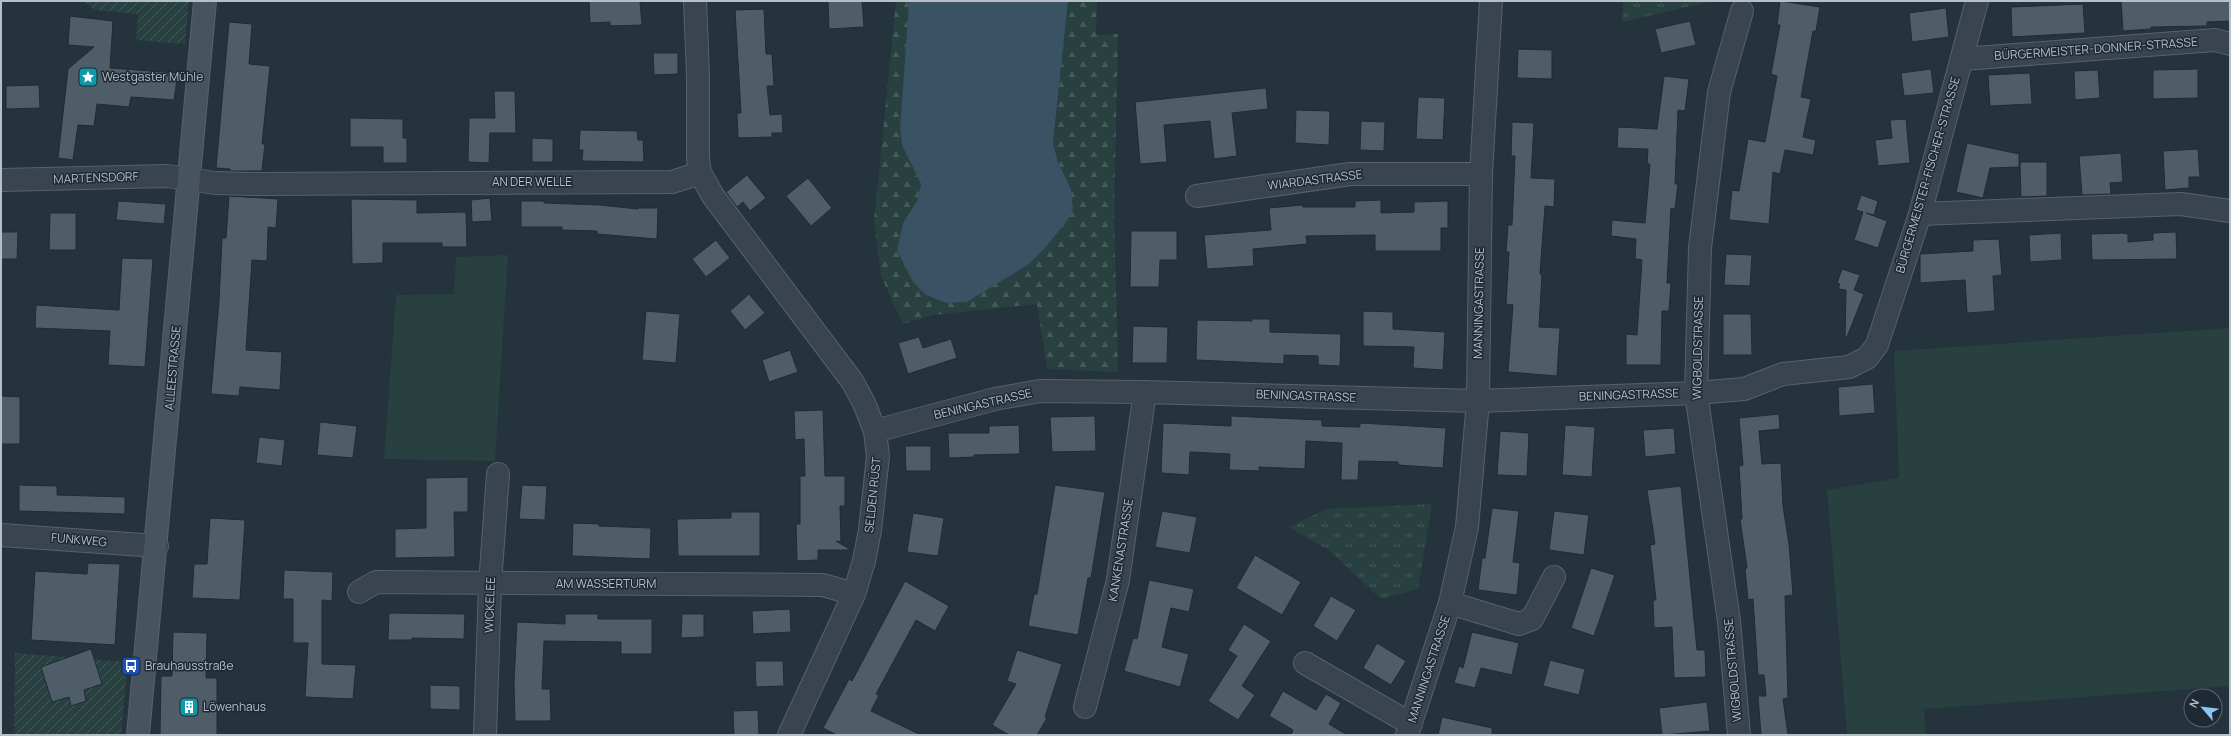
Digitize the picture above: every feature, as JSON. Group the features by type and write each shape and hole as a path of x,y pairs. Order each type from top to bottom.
{"main road":[{"name":"ALLEESTRASSE","path":"138,735 157,546 206,1"}],"street":[{"path":"695,1 698,75 698,159 700,173"},
{"name":"MANNINGASTRASSE","path":"1409,730 1450,604 1467,527 1478,401 1481,174 1491,1"},
{"name":"BÜRGERMEISTER-FISCHER-STRASSE","path":"1741,389 1783,374 1849,367 1867,358 1877,345 1920,214 1977,1"},
{"name":"WIGBOLDSTRASSE","path":"1739,735 1729,621 1696,393 1700,248 1719,92 1742,11"},
{"name":"BÜRGERMEISTER-DONNER-STRASSE","path":"1962,59 2215,40 2230,44"},
{"name":"AN DER WELLE","path":"190,179 215,183 253,184 672,182 700,173"},
{"name":"SELDEN RÜST","path":"700,173 713,196 852,381 864,403 875,431 878,456 870,530 864,561 854,594 789,735"},
{"name":"WIARDASTRASSE","path":"1196,196 1350,174 1481,174"},
{"name":"MARTENSDORF","path":"1,180 167,176 190,179"},
{"path":"1920,214 2181,204 2230,211"},
{"name":"BENINGASTRASSE","path":"875,431 995,399 1040,391 1144,392 1478,401 1696,393 1741,389"},
{"name":"KANKENASTRASSE","path":"1085,707 1118,580 1144,392"},
{"name":"WICKELEE","path":"485,735 490,584 498,474"},
{"name":"FUNKWEG","path":"1,535 157,546"},
{"name":"MANNINGASTRASSE","path":"1450,604 1519,624 1532,619 1554,577"},
{"name":"AM WASSERTURM","path":"359,592 376,582 490,584 823,585 854,594"},
{"path":"1306,663 1409,730"}],"green space":[{"path":"84,1 189,1 185,44 136,40 138,14 95,10"},
{"path":"896,1 909,1 900,128 902,145 921,184 917,201 903,223 926,295 946,303 967,302 1067,221 1072,205 1071,192 1057,162 1053,143 1068,1 1097,1 1096,35 1118,34 1114,213 1118,372 1047,369 1037,304 933,315 903,324 881,276 874,221"},
{"path":"1623,1 1713,1 1622,22"},
{"path":"508,255 495,461 384,459 396,295 454,294 456,257"},
{"path":"2230,328 2230,686 2183,688 2183,690 1924,709 1926,735 1847,735 1827,490 1899,478 1894,351"},
{"path":"1432,504 1418,589 1381,599 1330,551 1289,527 1326,509"},
{"path":"15,653 128,662 121,735 14,735"}],"water":[{"path":"909,1 1068,1 1053,143 1058,163 1071,189 1073,209 1067,221 1045,248 1029,264 967,302 946,303 926,295 913,282 897,250 903,223 917,201 921,184 902,145 900,128"}],"building":[{"path":"589,1 640,1 642,25 610,26 610,22 590,23"},
{"path":"828,1 862,1 864,27 829,29"},
{"path":"1780,1 1820,7 1816,31 1813,31 1801,97 1811,99 1803,137 1816,140 1813,155 1785,150 1780,174 1773,172 1769,224 1729,220 1732,190 1739,191 1748,139 1765,142 1777,76 1771,74 1780,25 1777,25"},
{"path":"2121,1 2230,1 2230,21 2207,22 2207,26 2151,27 2151,29 2123,31"},
{"path":"2083,4 2085,33 2012,37 2011,7"},
{"path":"1946,8 1949,37 1912,42 1909,13"},
{"path":"764,9 766,54 772,54 774,86 767,86 770,115 782,114 783,133 772,133 772,137 738,138 737,113 741,113 735,10"},
{"path":"70,16 113,21 110,68 178,73 174,100 131,97 129,107 97,104 94,126 78,125 73,160 58,158 68,69 94,47 68,45"},
{"path":"1690,21 1696,45 1661,53 1655,29"},
{"path":"229,22 252,24 249,64 270,66 262,144 265,144 262,171 230,171 230,169 216,168"},
{"path":"1518,49 1552,50 1552,79 1517,78"},
{"path":"653,53 678,53 678,74 654,75"},
{"path":"1931,69 1934,93 1904,96 1901,73"},
{"path":"2198,69 2198,98 2153,99 2153,70"},
{"path":"2098,70 2100,98 2075,100 2074,71"},
{"path":"2030,73 2032,104 1990,106 1988,75"},
{"path":"1664,76 1689,79 1685,111 1678,110 1675,184 1678,184 1675,209 1671,208 1667,283 1671,283 1669,311 1662,311 1661,365 1626,365 1626,334 1637,335 1642,260 1635,259 1636,239 1611,236 1612,220 1645,223 1650,164 1647,164 1648,149 1617,148 1618,127 1657,129"},
{"path":"39,85 40,108 6,109 6,86"},
{"path":"1266,88 1268,109 1232,113 1237,156 1214,159 1210,121 1164,125 1167,162 1140,164 1135,102"},
{"path":"494,91 515,91 516,133 490,133 489,163 468,162 469,118 495,118"},
{"path":"1418,97 1445,98 1443,140 1416,139"},
{"path":"1296,110 1330,111 1329,145 1295,143"},
{"path":"350,118 403,119 403,138 407,138 407,163 383,163 383,147 350,147"},
{"path":"1906,119 1910,163 1878,166 1875,140 1892,138 1890,120"},
{"path":"1361,121 1385,122 1384,151 1360,150"},
{"path":"1512,122 1534,123 1531,178 1555,179 1554,207 1545,206 1540,274 1542,274 1539,327 1560,328 1557,376 1508,372 1513,305 1506,304 1509,252 1506,252 1508,225 1512,225 1515,156 1511,156"},
{"path":"580,130 637,131 638,140 643,140 644,162 582,161 583,150 579,150"},
{"path":"532,138 553,139 553,162 532,162"},
{"path":"1967,143 2019,154 2019,167 1990,168 1983,198 1956,192"},
{"path":"2198,149 2200,177 2189,177 2189,188 2165,190 2163,151"},
{"path":"2121,153 2123,182 2110,183 2111,194 2082,195 2079,156"},
{"path":"2020,162 2047,162 2047,196 2021,197"},
{"path":"747,175 766,198 750,211 743,202 737,207 726,192"},
{"path":"808,178 832,208 811,226 786,196"},
{"path":"1861,195 1878,201 1874,215 1866,213 1887,221 1878,248 1854,240 1863,212 1856,210"},
{"path":"229,196 278,199 276,228 268,227 267,261 252,260 246,350 282,352 280,390 240,387 239,396 211,394 219,301 222,238 226,238"},
{"path":"490,198 492,221 472,222 471,200"},
{"path":"351,199 417,200 417,213 466,212 467,247 442,247 442,243 383,243 383,263 352,264"},
{"path":"1381,200 1381,213 1414,212 1414,202 1448,201 1448,228 1441,228 1441,251 1375,251 1375,235 1306,236 1307,244 1253,249 1254,266 1207,269 1204,235 1271,230 1269,208 1302,205 1303,207 1355,207 1355,201"},
{"path":"118,201 166,204 164,224 116,220"},
{"path":"521,201 544,201 544,203 600,205 638,209 658,208 657,239 597,234 597,231 562,230 562,227 521,227"},
{"path":"50,213 76,213 76,250 49,250"},
{"path":"1131,231 1177,231 1177,260 1160,260 1159,287 1130,287"},
{"path":"1,232 18,232 17,259 1,259"},
{"path":"2176,232 2177,259 2092,260 2091,234 2124,233 2128,234 2128,242 2153,240 2153,233"},
{"path":"2061,233 2062,260 2030,262 2029,235"},
{"path":"1999,239 2002,275 1993,276 1995,311 1967,313 1965,280 1920,283 1920,254 1973,251 1973,240"},
{"path":"716,240 730,258 706,277 692,259"},
{"path":"1726,254 1752,255 1750,286 1724,285"},
{"path":"122,258 153,259 145,367 108,365 110,331 35,328 36,305 119,310"},
{"path":"1842,269 1860,275 1854,290 1864,294 1847,337 1845,337 1846,290 1838,289 1840,284 1837,283"},
{"path":"749,294 765,313 745,330 730,311"},
{"path":"646,311 680,314 676,363 642,360"},
{"path":"1363,311 1393,312 1393,329 1445,332 1443,370 1413,368 1414,347 1363,346"},
{"path":"1723,314 1751,314 1752,355 1723,355"},
{"path":"1252,319 1270,319 1270,332 1341,334 1340,366 1318,365 1318,356 1284,355 1284,364 1196,360 1197,320 1252,321"},
{"path":"1133,326 1168,327 1167,363 1132,363"},
{"path":"919,337 923,348 951,339 957,358 908,374 898,343"},
{"path":"790,350 798,372 769,382 762,360"},
{"path":"1873,384 1875,413 1839,416 1838,387"},
{"path":"1,396 20,397 20,444 1,444"},
{"path":"823,410 825,476 845,476 845,506 840,506 841,542 836,541 851,550 818,550 818,560 797,561 796,524 800,524 800,476 805,476 804,439 795,440 794,411"},
{"path":"1779,414 1780,429 1759,431 1762,464 1781,463 1783,506 1789,544 1793,595 1785,596 1788,698 1783,699 1788,735 1761,735 1758,696 1766,696 1764,675 1758,675 1753,599 1748,600 1745,569 1747,568 1740,519 1742,519 1739,466 1743,465 1739,418"},
{"path":"1095,416 1096,451 1052,452 1050,417"},
{"path":"1231,416 1322,420 1322,426 1360,427 1360,423 1446,428 1443,468 1398,465 1398,462 1359,461 1358,480 1341,480 1342,443 1306,441 1305,469 1259,467 1259,471 1229,470 1230,454 1190,452 1189,475 1161,473 1163,423 1231,426"},
{"path":"320,422 357,426 353,458 317,455"},
{"path":"1019,425 1020,454 974,455 974,457 949,458 948,433 989,433 989,426"},
{"path":"1565,425 1595,427 1592,477 1562,475"},
{"path":"1674,428 1676,454 1645,457 1643,430"},
{"path":"1500,431 1529,433 1527,476 1497,475"},
{"path":"259,437 285,440 282,466 256,463"},
{"path":"905,446 931,446 931,471 906,471"},
{"path":"468,477 468,512 454,512 455,557 395,558 395,529 426,528 426,478"},
{"path":"19,485 57,486 57,495 125,497 125,514 19,511"},
{"path":"522,485 547,486 545,520 519,519"},
{"path":"1055,485 1105,492 1091,578 1088,578 1078,635 1028,626 1034,594 1037,594"},
{"path":"1681,486 1697,650 1705,650 1706,677 1674,678 1672,627 1654,628 1653,600 1656,600 1650,545 1655,544 1647,490"},
{"path":"1492,508 1519,511 1513,562 1520,563 1517,595 1478,590 1482,558 1485,558"},
{"path":"1162,511 1197,517 1190,553 1155,547"},
{"path":"1554,511 1589,515 1584,555 1549,550"},
{"path":"731,512 760,512 760,556 678,556 677,519 731,518"},
{"path":"913,513 944,518 938,556 907,552"},
{"path":"210,518 245,520 240,600 192,598 194,564 207,564"},
{"path":"573,523 599,524 599,526 651,528 650,559 572,556"},
{"path":"1255,555 1301,582 1282,615 1236,588"},
{"path":"88,563 120,564 115,645 31,640 35,571 87,574"},
{"path":"1591,568 1615,575 1594,636 1571,628"},
{"path":"284,570 333,572 332,601 322,600 322,664 356,665 353,699 305,697 308,643 293,643 293,599 283,599"},
{"path":"1149,580 1194,589 1189,612 1171,608 1162,647 1189,654 1180,687 1124,671 1133,638 1137,639"},
{"path":"905,581 949,606 935,631 916,620 876,694 879,695 871,711 921,735 837,735 823,728 849,679 852,681"},
{"path":"1331,596 1356,610 1337,641 1313,626"},
{"path":"790,609 791,632 753,634 752,611"},
{"path":"389,613 465,614 464,639 412,638 412,640 388,640"},
{"path":"565,614 598,614 598,619 652,619 652,654 621,654 621,642 544,641 542,689 550,689 551,721 515,721 514,682 517,622 565,624"},
{"path":"682,614 704,614 704,637 681,638"},
{"path":"1244,624 1271,641 1242,686 1255,695 1238,720 1208,701 1237,656 1228,650"},
{"name":"Löwenhaus","path":"173,632 207,633 206,678 217,678 217,735 160,735 161,676 172,676"},
{"path":"1472,632 1519,643 1512,675 1481,668 1475,688 1454,683 1459,666 1463,668"},
{"path":"1377,643 1406,661 1391,685 1363,668"},
{"path":"91,649 102,684 84,690 86,701 71,706 69,697 52,702 41,667"},
{"path":"1017,650 1062,664 1045,717 1047,718 1037,735 1009,735 992,725 1016,684 1007,681"},
{"path":"1550,660 1585,669 1579,695 1543,686"},
{"path":"755,661 783,661 784,686 756,687"},
{"path":"430,685 460,686 460,710 430,709"},
{"path":"1283,691 1316,710 1326,694 1341,703 1329,724 1347,735 1291,735 1293,730 1269,716"},
{"path":"1707,702 1710,731 1662,735 1659,708"},
{"path":"758,710 759,735 734,735 733,711"},
{"path":"1442,717 1492,728 1492,735 1438,735"}],"place":[{"name":"Westgaster Mühle","path":"88,77"},
{"name":"Brauhausstraße","path":"131,666"},
{"name":"Löwenhaus","path":"189,707"}]}
